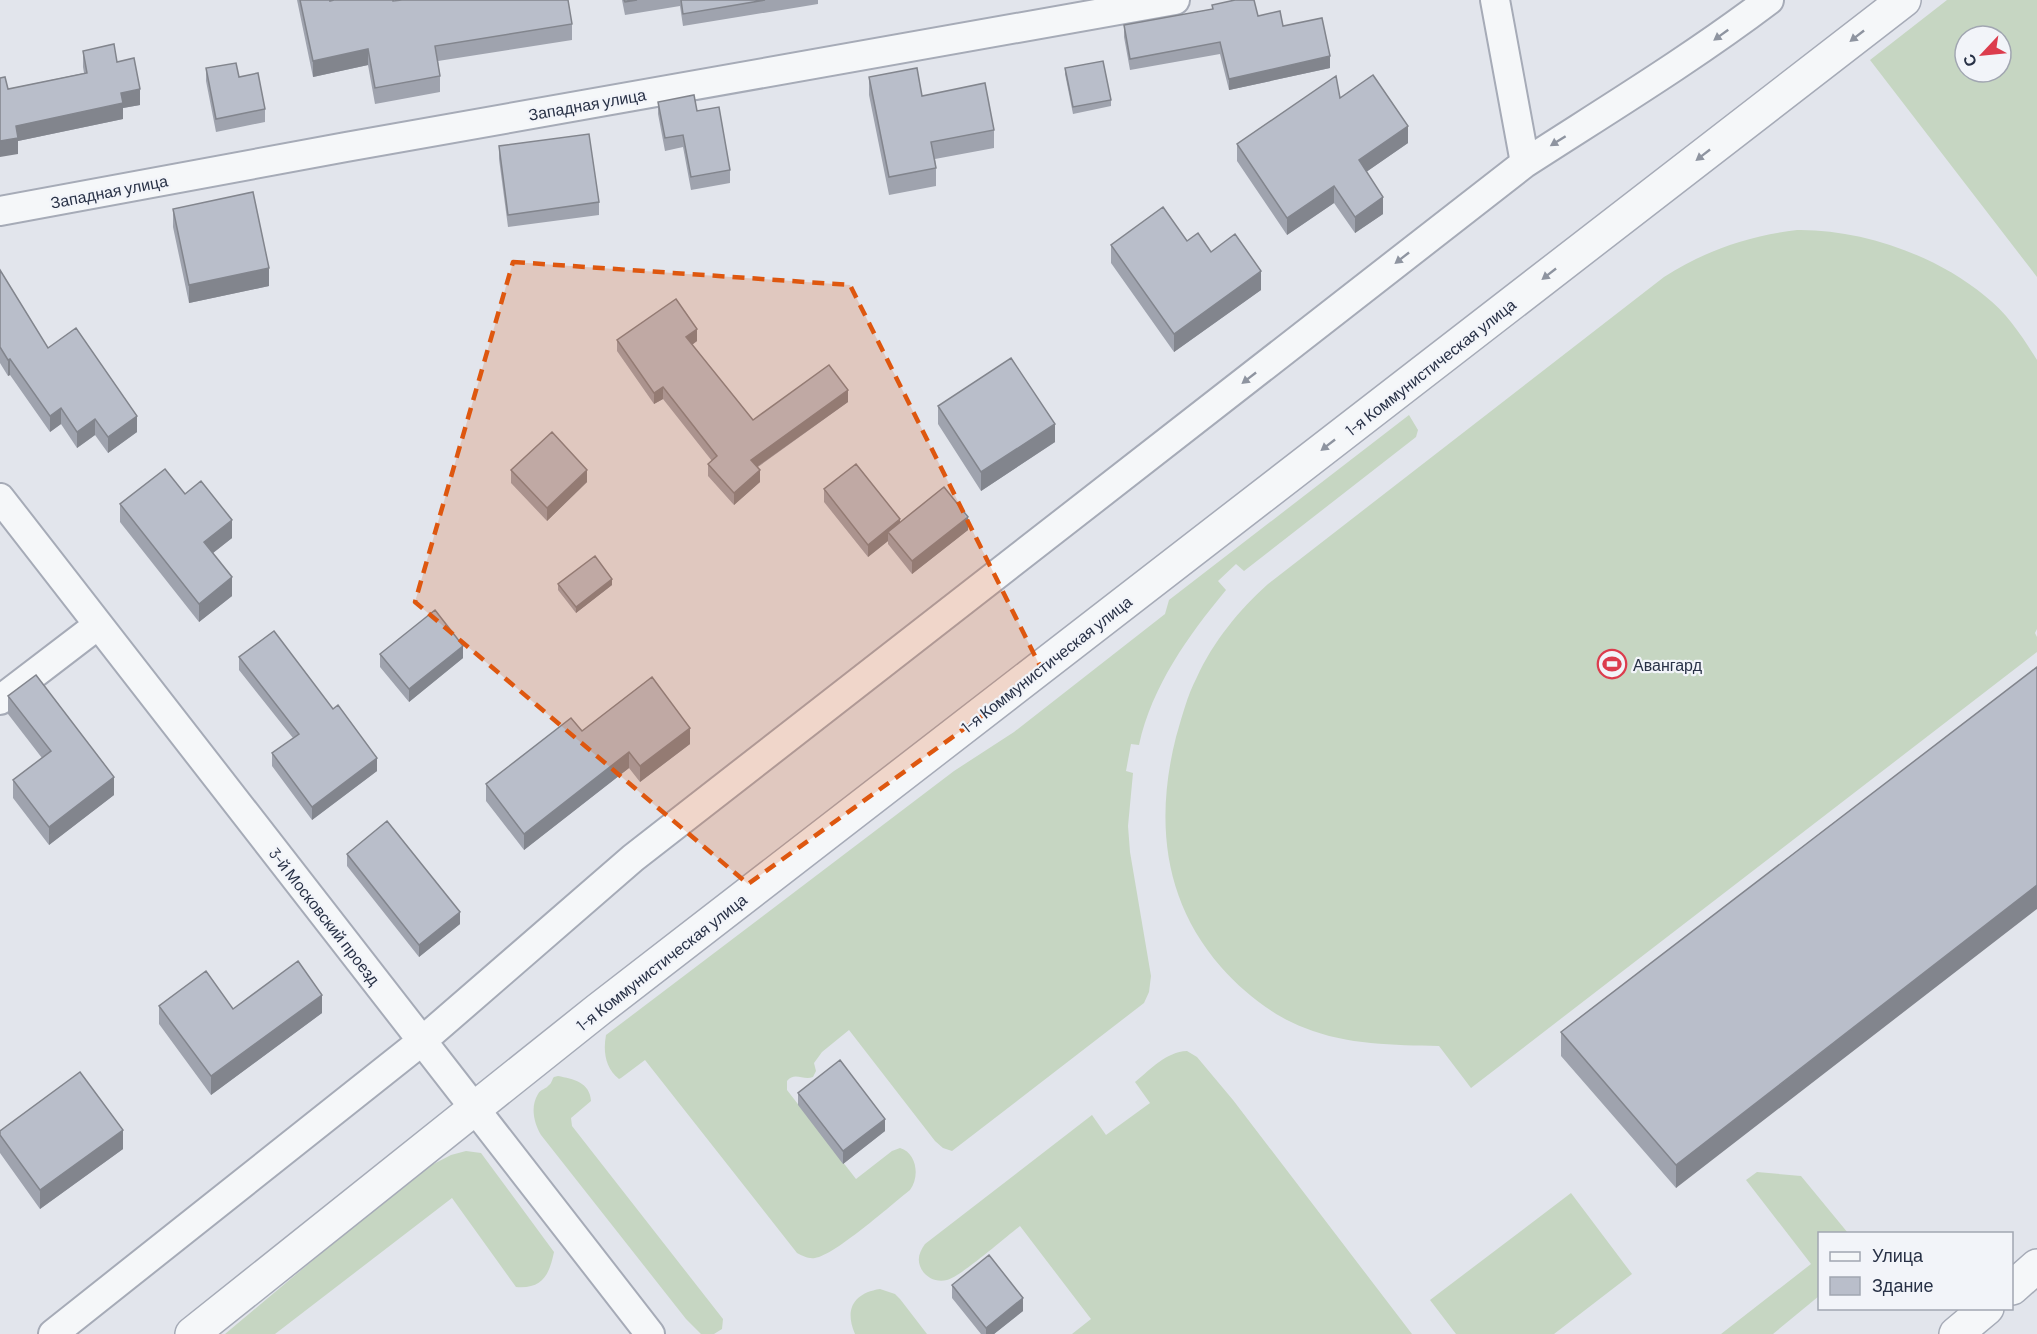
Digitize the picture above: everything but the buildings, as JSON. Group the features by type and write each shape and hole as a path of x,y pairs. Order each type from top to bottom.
{"street":[{"name":"Западная улица","path":"0,211 358,144 1175,0"},
{"path":"1495,0 1525,163"},
{"path":"53,1334 422,1041 642,852 1525,163 1660,77 1768,0"},
{"name":"1-я Коммунистическая улица","path":"192,1334 616,996 1904,0"},
{"name":"3-й Московский проезд","path":"0,498 650,1334"},
{"path":"0,700 98,625"},
{"path":"2013,1287 2037,1266"},
{"path":"1956,1334 1985,1310"}],"highlighted area":[{"path":"513,262 850,285 1043,672 748,884 415,602"}],"green space":[{"path":"1947,0 2037,0 2037,277 1870,60"},
{"name":"Авангард","path":"1797,230 1846,234 1872,240 1897,247 1944,268 1985,296 2000,310 2020,334 2037,360 2037,629 2035,633 2037,652 1471,1088 1439,1046 1371,1043 1337,1038 1293,1023 1270,1010 1230,977 1202,942 1187,915 1176,887 1169,858 1166,799 1176,737 1193,684 1219,639 1237,616 1268,584 1664,277 1696,259 1728,246 1762,236"},
{"path":"1409,415 1418,430 1416,437 1244,571 1236,564 1218,581 1226,590 1198,625 1162,682 1145,723 1139,745 1131,744 1126,771 1133,773 1128,826 1130,852 1151,976 1149,992 1144,1003 952,1151 943,1148 935,1141 849,1030 822,1052 814,1063 816,1071 813,1077 790,1078 787,1081 787,1090 856,1179 892,1151 900,1148 906,1151 913,1160 915,1179 910,1190 836,1248 815,1258 808,1258 797,1253 645,1060 619,1079 614,1075 606,1059 606,1035 954,771 1014,732 1165,614 1169,600"},
{"path":"1187,1051 1197,1057 1233,1100 1412,1334 1072,1334 1091,1319 1020,1226 972,1264 947,1280 939,1281 924,1273 919,1260 920,1252 925,1244 1092,1115 1106,1135 1150,1103 1135,1082 1172,1054"},
{"path":"554,1077 580,1082 588,1090 591,1101 571,1118 572,1126 723,1319 722,1329 714,1334 701,1334 686,1319 541,1135 536,1125 534,1104 539,1092 550,1084"},
{"path":"466,1151 481,1153 554,1252 547,1274 538,1283 532,1286 516,1287 452,1198 275,1334 225,1334 418,1172 451,1155"},
{"path":"1757,1172 1801,1176 1847,1232 1818,1232 1818,1297 1773,1334 1721,1334 1811,1264 1746,1180"},
{"path":"1571,1193 1632,1274 1554,1334 1456,1334 1430,1300"},
{"path":"880,1289 895,1294 927,1334 855,1334 851,1317 854,1304 864,1294"}],"place":[{"name":"Авангард","path":"1612,664"}]}
